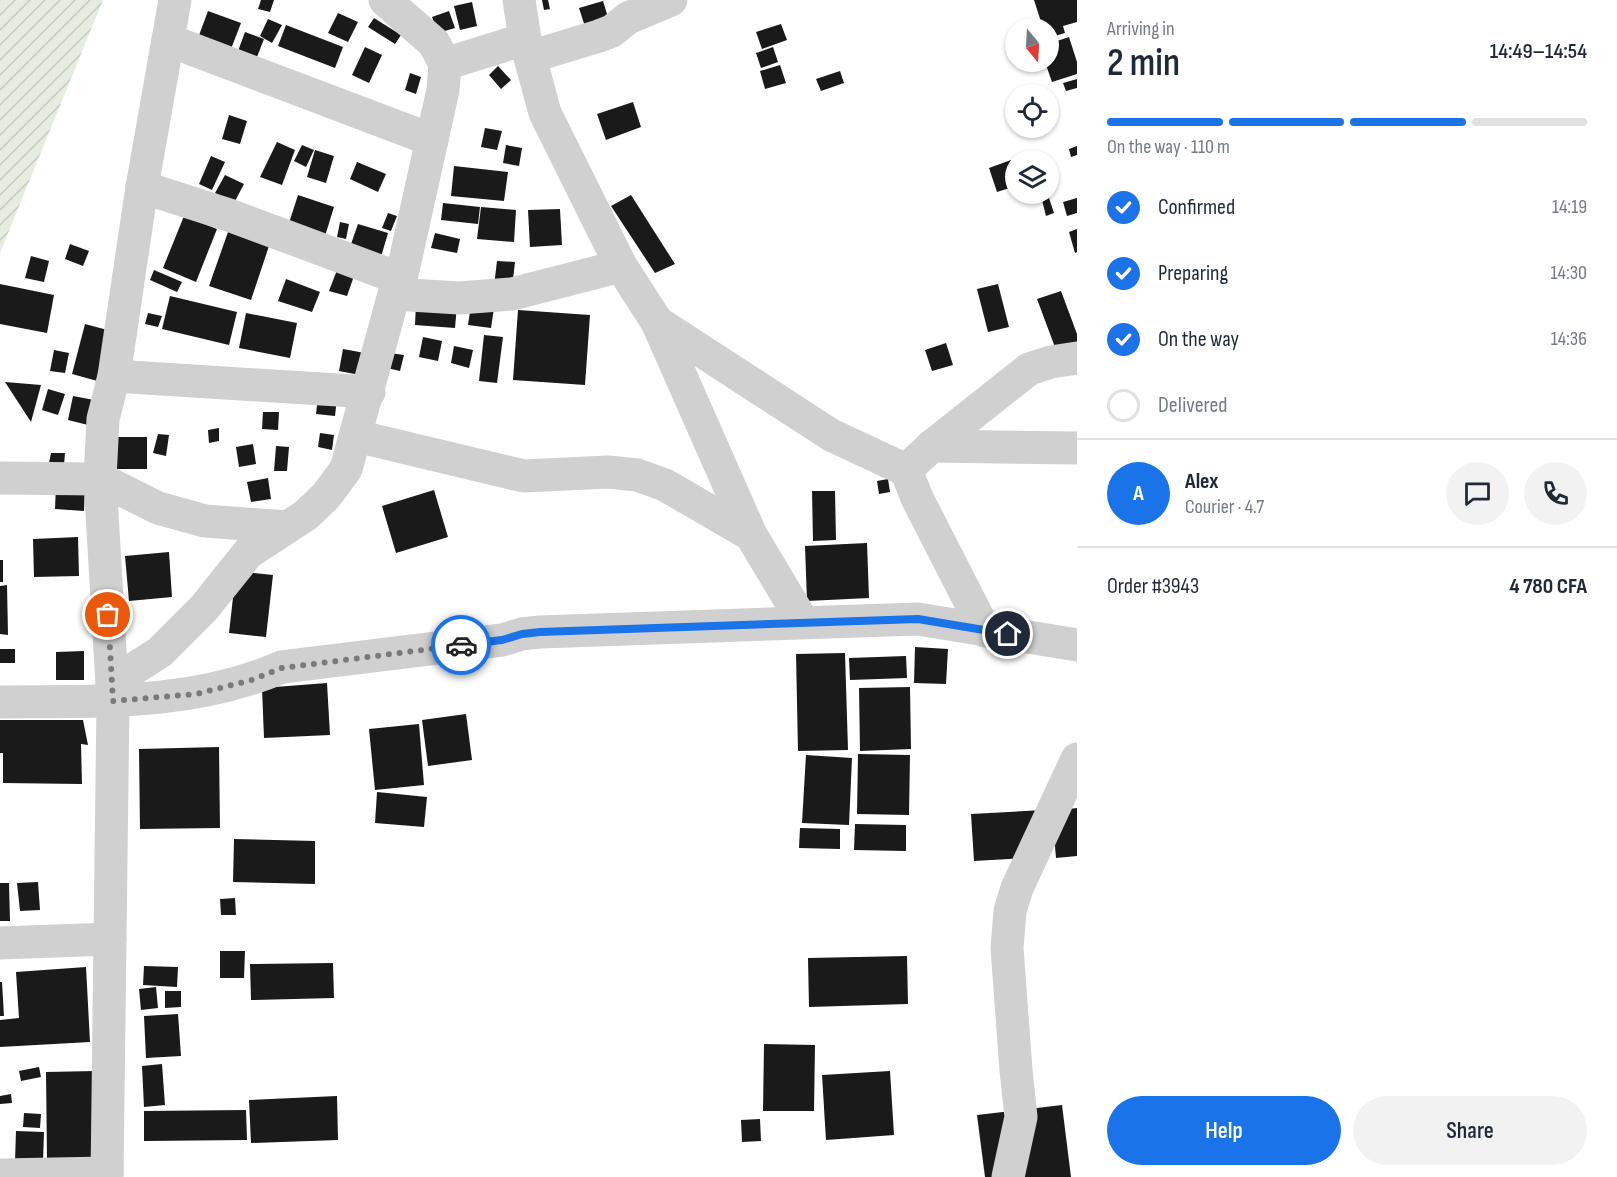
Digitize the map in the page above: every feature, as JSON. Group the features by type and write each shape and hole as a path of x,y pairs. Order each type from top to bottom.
{"street":[{"path":"0,1175 107,1175 112,692 100,479 103,419 114,376 142,187 175,0"},
{"path":"112,692 160,652 204,608 248,553 306,516 326,496 346,469 398,286 443,90 445,64 434,43 385,0"},
{"path":"519,0 527,48 545,113 621,266 657,322 751,535 803,622"},
{"path":"445,64 599,36 612,31 628,18 671,0"},
{"path":"168,40 432,140"},
{"path":"142,187 229,215 398,286 459,298 512,294 621,266"},
{"path":"657,322 831,435 906,470 917,498 986,631"},
{"path":"906,470 932,446 1029,369 1077,358"},
{"path":"114,376 369,392"},
{"path":"356,436 524,476 608,472 636,476 665,485 751,535"},
{"path":"932,446 1077,448"},
{"path":"0,478 100,479 158,508 205,521 287,527"},
{"path":"0,702 112,692 196,694 252,680 282,668 502,640 522,634 918,619 1077,645"},
{"path":"1008,1177 1021,1117 1007,948 1010,911 1017,888 1077,759"},
{"path":"0,943 110,939"}],"shaded area":[{"path":"0,0 103,0 0,253"}],"building":[{"path":"261,0 274,0 270,12 258,9"},
{"path":"542,0 548,0 550,9 544,10"},
{"path":"1034,0 1077,0 1077,22 1063,26 1065,33 1059,35 1059,18 1040,18"},
{"path":"603,1 611,27 587,33 579,8"},
{"path":"472,2 477,26 460,30 454,6"},
{"path":"208,11 241,23 231,49 198,38"},
{"path":"449,11 455,28 438,33 432,17"},
{"path":"338,13 358,22 348,42 328,33"},
{"path":"374,18 401,35 395,44 368,27"},
{"path":"268,19 282,25 272,43 260,36"},
{"path":"781,24 787,40 762,49 756,32"},
{"path":"286,25 343,47 335,68 278,46"},
{"path":"245,32 264,39 257,57 238,51"},
{"path":"1069,37 1077,62 1077,74 1052,82 1048,72 1059,72 1059,40"},
{"path":"365,47 382,55 369,83 352,75"},
{"path":"773,47 778,62 761,68 756,53"},
{"path":"780,65 786,83 765,89 760,71"},
{"path":"498,66 511,80 501,89 489,75"},
{"path":"840,71 844,83 821,91 816,79"},
{"path":"410,73 421,77 416,94 405,90"},
{"path":"1077,79 1077,88 1066,91 1063,83"},
{"path":"633,102 641,127 606,140 597,114"},
{"path":"229,115 247,121 240,144 222,139"},
{"path":"485,128 502,131 497,150 481,147"},
{"path":"277,142 295,150 282,185 260,177"},
{"path":"302,145 314,150 306,167 294,161"},
{"path":"506,145 522,148 519,166 503,163"},
{"path":"1077,146 1077,155 1071,157 1069,149"},
{"path":"315,150 334,156 326,183 307,177"},
{"path":"211,156 225,162 212,190 199,184"},
{"path":"357,162 386,174 378,192 350,179"},
{"path":"1005,162 1005,189 997,192 989,168"},
{"path":"454,166 508,172 504,201 451,196"},
{"path":"225,175 244,184 234,203 215,193"},
{"path":"298,195 334,207 325,236 289,223"},
{"path":"631,195 675,264 655,273 611,206"},
{"path":"1077,198 1077,213 1067,216 1063,202"},
{"path":"443,203 480,207 478,224 441,220"},
{"path":"1043,204 1051,204 1054,213 1046,216"},
{"path":"481,207 516,210 514,242 477,239"},
{"path":"560,209 562,245 530,247 528,210"},
{"path":"388,213 397,216 391,231 382,228"},
{"path":"184,216 217,229 196,282 163,268"},
{"path":"340,222 349,224 346,239 337,237"},
{"path":"358,224 388,233 381,257 350,247"},
{"path":"1077,229 1077,252 1075,253 1069,232"},
{"path":"228,232 269,246 251,300 209,286"},
{"path":"435,233 460,239 457,253 431,248"},
{"path":"70,244 89,251 83,266 65,259"},
{"path":"31,256 49,261 44,282 25,278"},
{"path":"497,261 515,262 512,288 494,286"},
{"path":"154,270 182,282 177,292 150,280"},
{"path":"337,270 354,276 347,296 329,291"},
{"path":"286,279 320,292 312,312 278,301"},
{"path":"0,284 54,295 47,333 0,324"},
{"path":"998,284 1009,327 988,332 977,289"},
{"path":"1061,291 1077,334 1077,351 1059,358 1037,299"},
{"path":"170,296 237,312 229,345 162,329"},
{"path":"416,303 457,305 455,328 415,325"},
{"path":"471,305 494,308 491,328 468,325"},
{"path":"518,310 590,315 585,385 513,380"},
{"path":"148,313 162,316 158,327 145,324"},
{"path":"246,313 297,323 290,358 239,348"},
{"path":"85,324 115,332 101,382 72,374"},
{"path":"484,335 503,337 497,383 479,381"},
{"path":"423,337 442,341 438,361 419,357"},
{"path":"946,343 953,365 932,371 925,350"},
{"path":"454,346 473,350 469,368 451,363"},
{"path":"343,349 370,354 365,376 339,371"},
{"path":"54,350 69,353 65,373 50,371"},
{"path":"390,353 404,355 400,371 387,368"},
{"path":"5,382 41,385 31,422"},
{"path":"48,389 65,394 58,415 42,410"},
{"path":"73,396 94,400 88,425 68,420"},
{"path":"318,397 337,398 335,416 316,414"},
{"path":"263,412 279,412 278,430 262,429"},
{"path":"219,428 219,441 209,443 208,430"},
{"path":"320,433 334,435 332,450 318,447"},
{"path":"158,434 169,435 166,456 153,453"},
{"path":"112,437 147,437 147,469 111,469"},
{"path":"253,444 256,464 239,467 236,447"},
{"path":"276,446 289,447 287,471 274,471"},
{"path":"51,453 65,453 64,465 49,463"},
{"path":"268,478 271,499 251,502 247,482"},
{"path":"888,479 890,492 879,494 877,481"},
{"path":"56,484 85,485 84,511 55,509"},
{"path":"434,490 448,537 396,553 382,506"},
{"path":"812,491 835,491 836,540 813,541"},
{"path":"78,537 79,576 34,577 33,539"},
{"path":"867,543 869,598 807,601 805,546"},
{"path":"169,552 172,597 129,601 125,556"},
{"path":"0,560 3,560 3,582 0,582"},
{"path":"236,571 273,575 266,637 229,633"},
{"path":"7,585 8,635 0,634 0,586"},
{"path":"915,647 948,649 946,684 914,683"},
{"path":"0,649 15,649 15,663 0,663"},
{"path":"84,651 84,680 56,680 56,652"},
{"path":"845,653 848,750 798,751 796,654"},
{"path":"906,656 907,678 850,680 849,658"},
{"path":"327,683 330,735 264,738 262,688"},
{"path":"910,687 911,749 860,751 859,688"},
{"path":"466,714 472,760 428,766 422,720"},
{"path":"0,720 83,720 88,745 81,744 82,784 3,783"},
{"path":"419,724 424,785 375,790 369,729"},
{"path":"219,747 220,828 140,829 139,749"},
{"path":"858,754 910,755 909,815 857,814"},
{"path":"806,755 852,758 849,825 802,823"},
{"path":"377,792 427,797 424,827 375,823"},
{"path":"1077,808 1077,856 1056,858 1052,811"},
{"path":"1043,810 1045,857 974,861 971,814"},
{"path":"855,824 906,825 906,851 854,850"},
{"path":"800,828 840,829 840,849 799,848"},
{"path":"234,839 315,841 315,884 233,882"},
{"path":"38,882 40,910 20,911 17,883"},
{"path":"0,883 9,883 10,921 0,921"},
{"path":"235,898 236,915 221,915 220,899"},
{"path":"220,951 245,951 244,978 220,978"},
{"path":"907,956 908,1004 809,1007 808,958"},
{"path":"333,963 334,998 251,1000 250,964"},
{"path":"144,966 178,967 177,987 143,985"},
{"path":"86,967 90,1042 0,1047 0,1020 19,1018 16,972"},
{"path":"0,982 2,982 4,1016 0,1016"},
{"path":"156,987 158,1008 141,1010 139,989"},
{"path":"165,991 181,991 181,1007 165,1008"},
{"path":"178,1014 181,1056 146,1058 144,1016"},
{"path":"764,1044 815,1045 814,1111 763,1111"},
{"path":"162,1064 165,1105 144,1107 142,1066"},
{"path":"39,1067 41,1077 21,1081 19,1071"},
{"path":"95,1071 97,1159 47,1161 46,1072"},
{"path":"890,1071 894,1135 826,1140 822,1075"},
{"path":"11,1094 12,1103 0,1104 0,1096"},
{"path":"337,1096 338,1140 251,1143 249,1100"},
{"path":"1062,1105 1071,1177 985,1177 977,1115"},
{"path":"246,1110 247,1140 144,1141 144,1111"},
{"path":"24,1113 41,1114 40,1128 23,1127"},
{"path":"760,1119 761,1141 742,1142 741,1120"},
{"path":"16,1131 44,1132 43,1162 15,1161"}],"way so far":[{"path":"108,615 113,701 196,694 252,680 282,668 461,645"}],"route":[{"path":"461,645 540,632 918,619 1008,634"}]}
